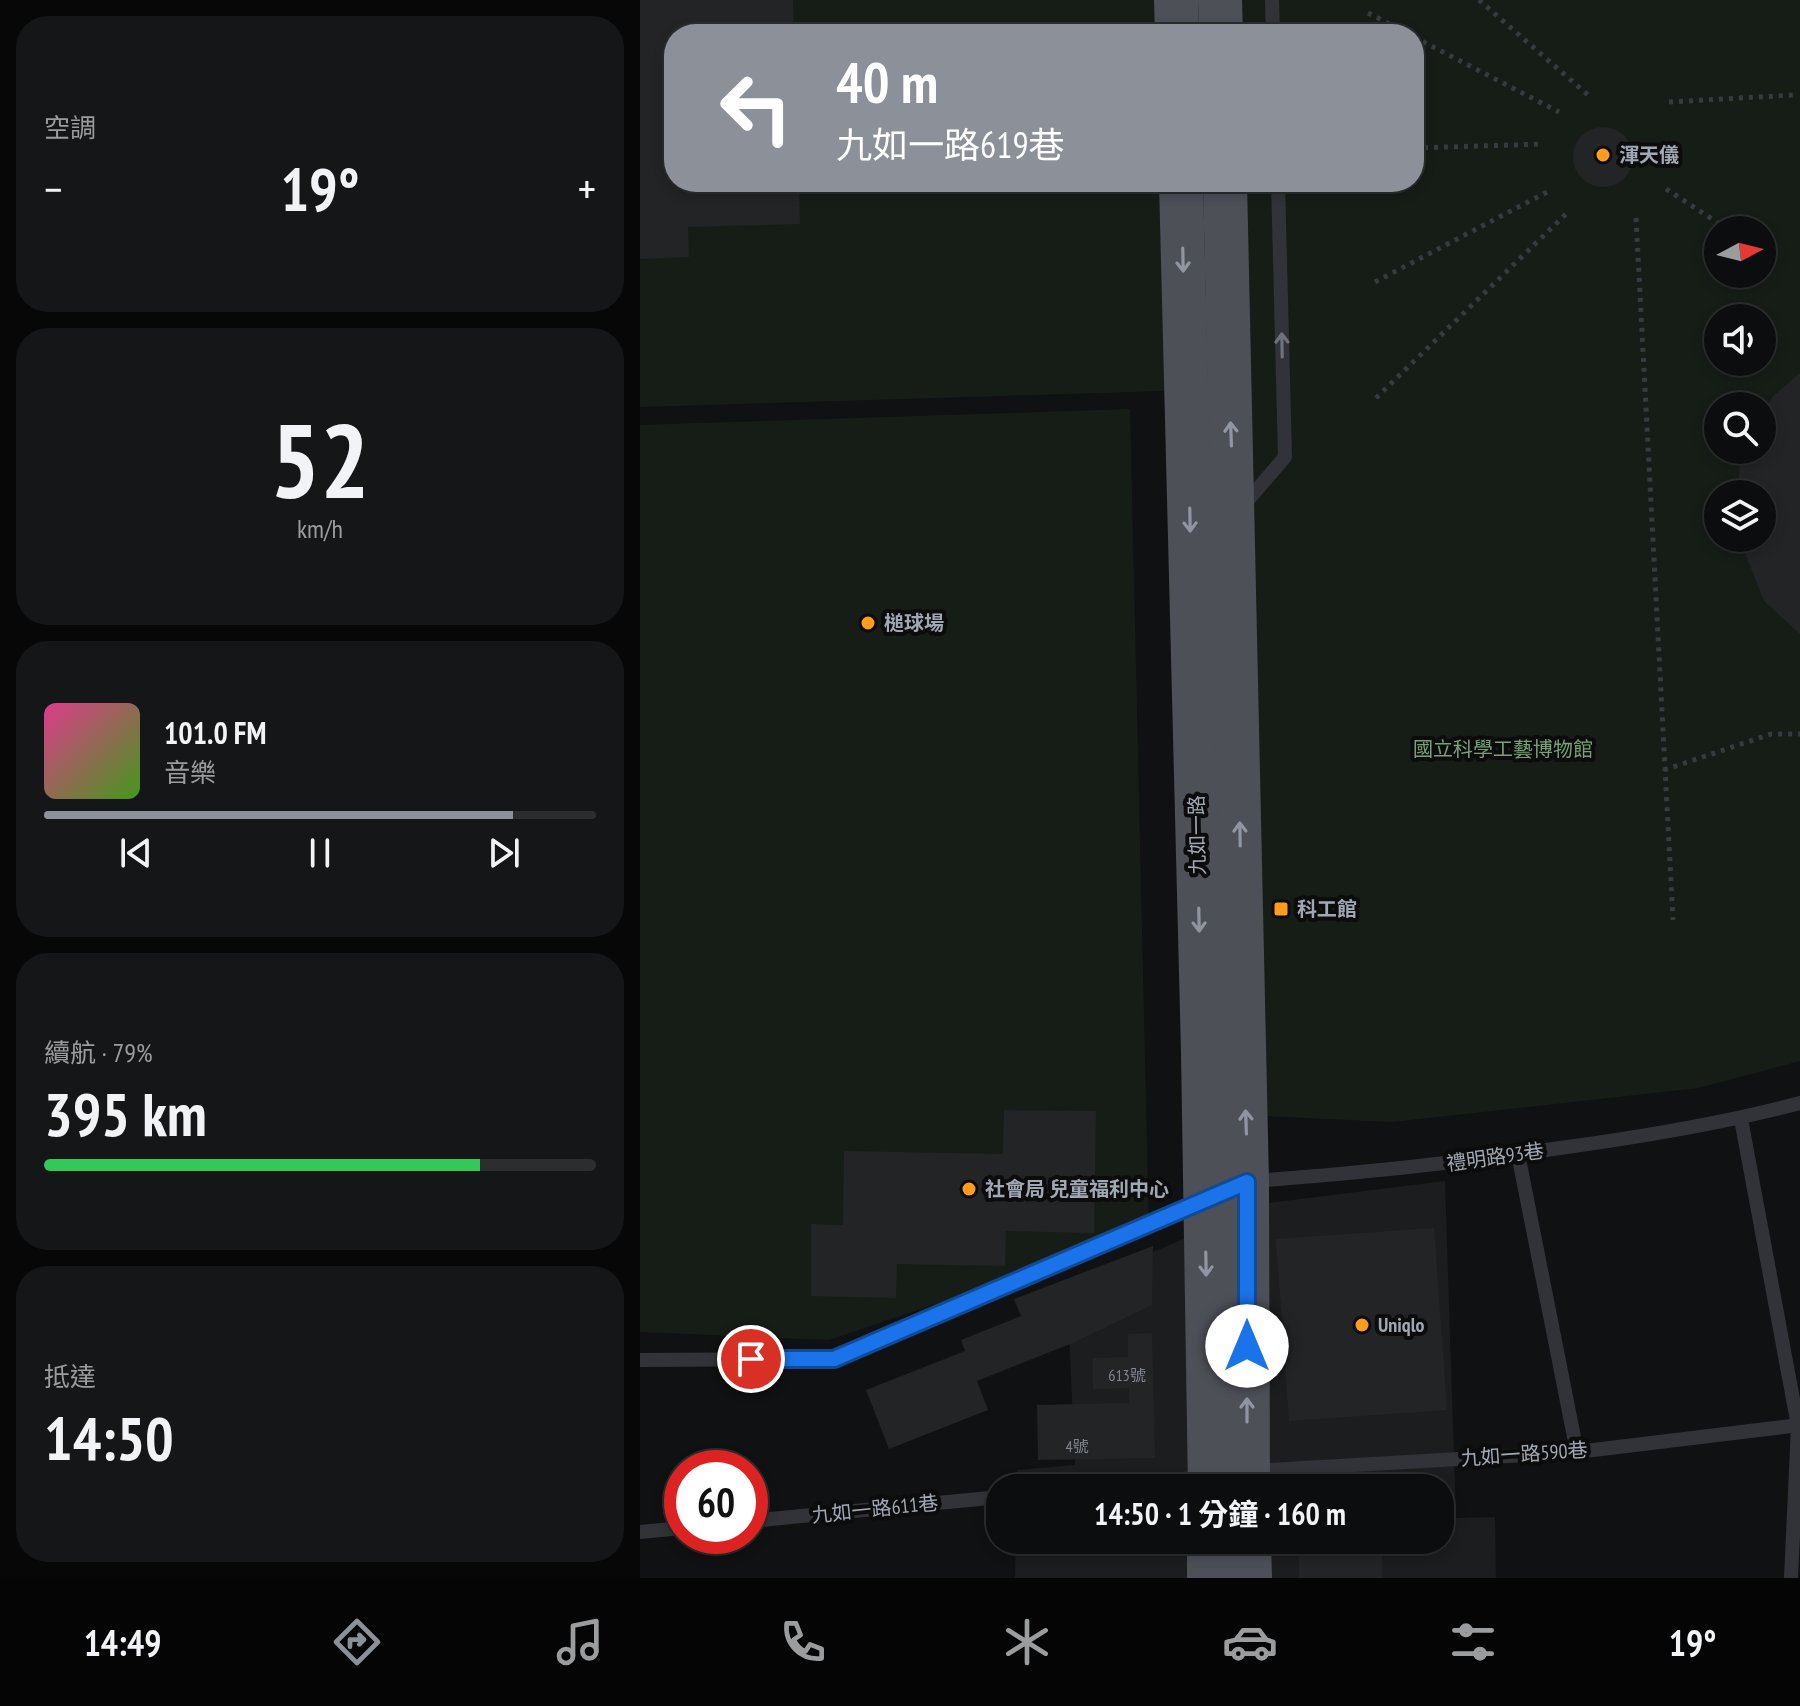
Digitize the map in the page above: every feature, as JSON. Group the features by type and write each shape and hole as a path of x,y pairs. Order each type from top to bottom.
{"main road":[{"path":"1176,0 1177,24"},
{"path":"1220,0 1221,24"},
{"name":"九如一路","path":"1181,192 1226,1190"},
{"name":"九如一路","path":"1225,192 1233,516 1226,1190 1229,1474"},
{"path":"1209,1554 1209,1578"},
{"path":"1249,1554 1250,1578"}],"lane":[{"path":"1272,0 1273,24"},
{"path":"1233,516 1285,457 1278,192"},
{"name":"禮明路93巷","path":"640,1360 834,1359 1226,1190 1674,1132 1800,1103"},
{"path":"1741,1119 1799,1426 1791,1578"},
{"path":"1518,1154 1577,1452"},
{"name":"九如一路590巷","path":"1313,1474 1577,1452 1799,1426"},
{"name":"九如一路611巷","path":"768,1519 986,1498"},
{"path":"640,1532 664,1530"}],"path":[{"path":"1479,0 1588,95"},
{"path":"1368,13 1390,24"},
{"path":"1424,41 1559,112"},
{"path":"1669,102 1794,95"},
{"path":"1424,148 1543,144"},
{"path":"1666,189 1707,216"},
{"path":"1375,282 1549,191"},
{"path":"1376,398 1568,212"},
{"path":"1636,218 1673,920"},
{"path":"1664,770 1771,734 1800,734"}],"shaded area":[{"path":"1445,1181 1456,1518 1495,1517 1496,1578 1015,1578 1016,1554 1454,1554 1454,1474 1017,1474 1017,1470 1075,1465 1067,1289 1267,1203"}],"green space":[{"name":"國立科學工藝博物館","path":"640,0 1800,0 1800,1061 1699,1088 1392,1122 1225,1114 1194,390 640,407"},
{"path":"1130,409 1149,1232 829,1340 640,1332 640,425"}],"building":[{"path":"640,0 793,0 794,24 664,24 664,192 799,192 800,224 688,227 689,257 640,259"},
{"name":"渾天儀","path":"1603,127 1615,129 1624,136 1631,145 1631,169 1624,178 1615,185 1603,187 1591,185 1582,178 1575,169 1573,157 1575,145 1582,136 1591,129"},
{"path":"1800,373 1800,634 1764,601 1745,552 1776,552 1776,480 1739,480 1740,464 1776,464 1776,394"},
{"name":"社會局 兒童福利中心","path":"1004,1110 1096,1111 1094,1233 1006,1231 1005,1266 897,1264 896,1298 811,1296 811,1224 843,1225 844,1151 1003,1154"},
{"name":"Uniqlo","path":"1434,1228 1447,1410 1289,1421 1276,1239"},
{"path":"1153,1246 1152,1305 1075,1342 977,1381 988,1410 889,1449 866,1390 965,1351 961,1340 1021,1316 1014,1299"},
{"path":"1152,1333 1155,1458 1038,1460 1037,1405 1129,1403 1129,1388 1093,1389 1093,1358 1128,1357 1128,1334"},
{"path":"1299,1554 1382,1554 1382,1578 1299,1578"}],"place":[{"name":"渾天儀","path":"1603,155"},
{"name":"槌球場","path":"868,623"},
{"name":"科工館","path":"1281,909"},
{"name":"社會局 兒童福利中心","path":"969,1189"},
{"name":"Uniqlo","path":"1362,1325"}],"route":[{"path":"751,1359 834,1359 1247,1182 1247,1346"}]}
